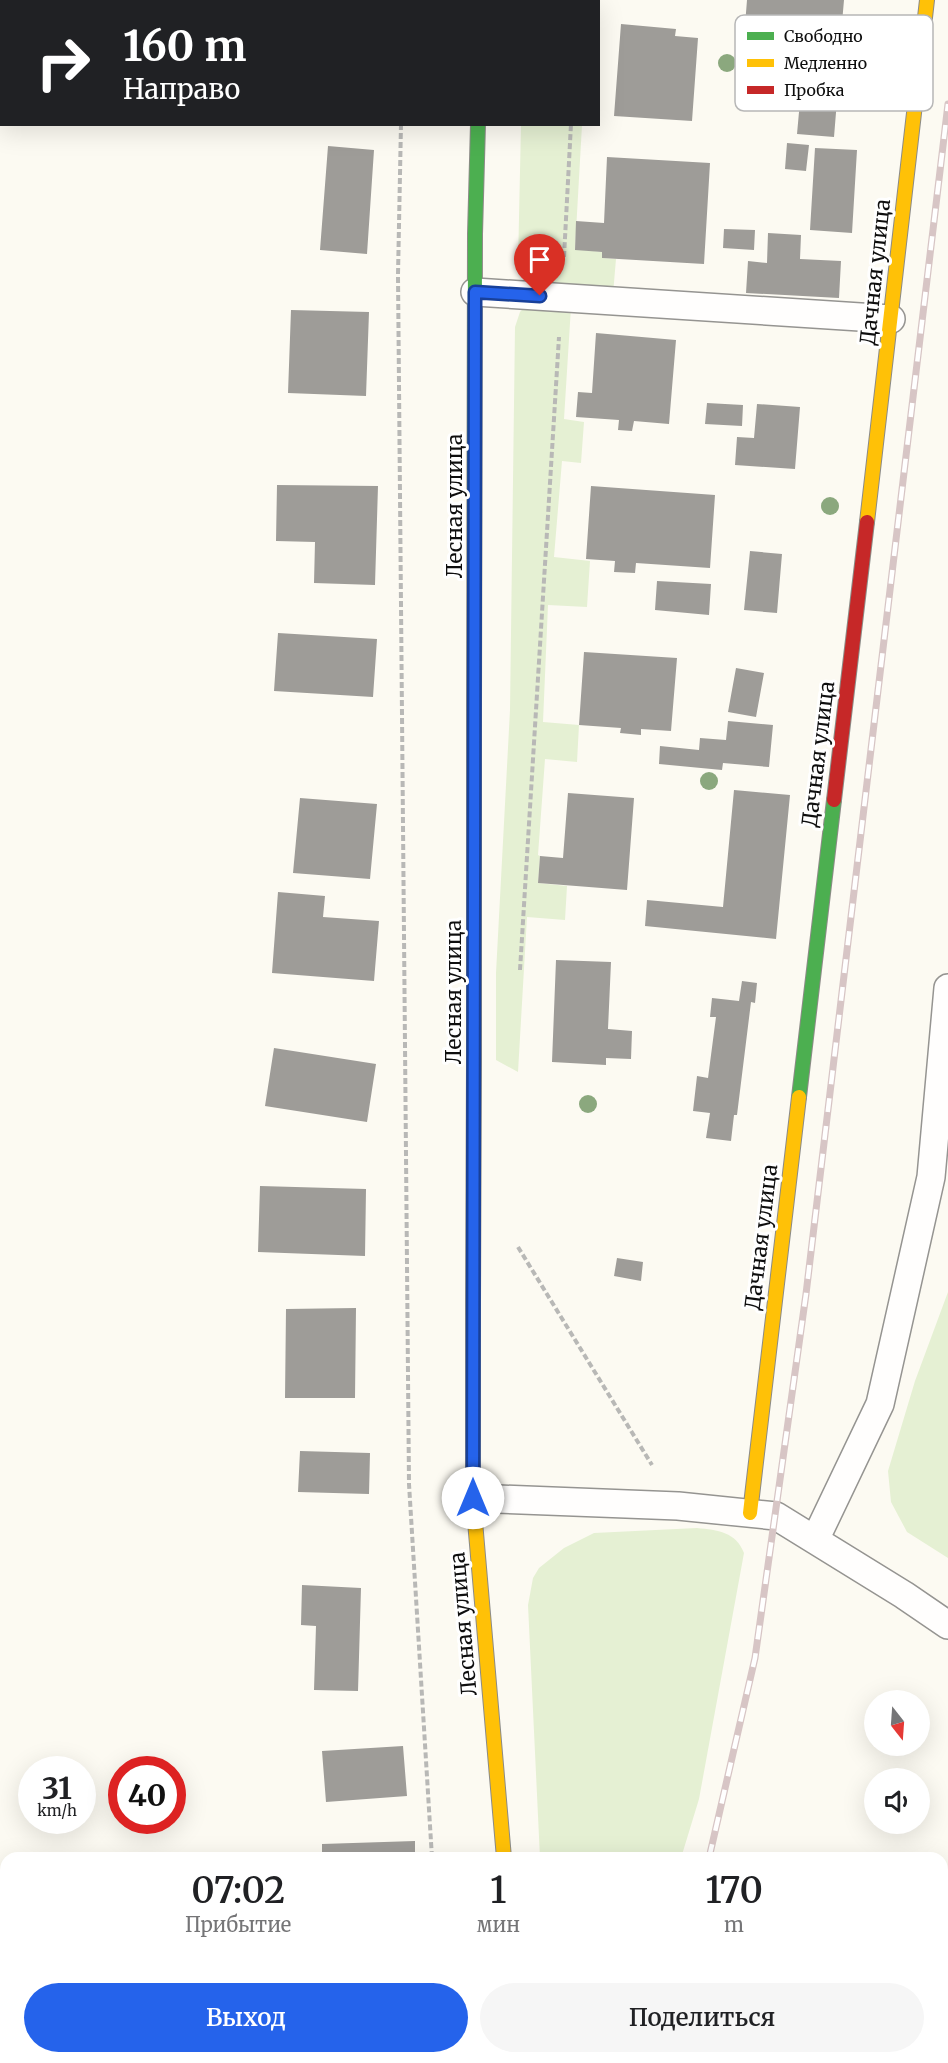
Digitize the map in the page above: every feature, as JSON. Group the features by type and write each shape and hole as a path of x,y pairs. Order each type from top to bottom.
{"street":[{"name":"Дачная улица","path":"925,15 927,0"},
{"name":"Дачная улица","path":"750,1513 914,111"},
{"name":"Лесная улица","path":"478,126 475,292 473,1498 503,1852"}],"lane":[{"path":"475,292 891,319"},
{"path":"815,1540 880,1404 931,1177 948,988"},
{"path":"473,1498 678,1506 776,1516 948,1625"}],"path":[{"path":"401,126 398,287 409,1484 432,1852"},
{"path":"520,977 571,126"},
{"path":"518,1247 678,1506"}],"green space":[{"path":"521,126 582,126 575,249 602,252 602,258 616,259 613,294 532,283 518,264"},
{"path":"527,304 571,307 564,419 584,422 581,463 562,461 554,557 590,561 587,607 548,605 543,722 579,725 577,762 545,759 538,883 567,886 565,920 527,917 518,1072 496,1060 496,973 510,710 515,327 520,312"},
{"path":"948,1292 948,1558 907,1532 891,1502 888,1471 915,1381"},
{"path":"697,1528 719,1531 731,1536 741,1546 744,1553 699,1799 683,1852 540,1852 528,1605 533,1578 539,1568 564,1548 594,1533"}],"building":[{"path":"747,0 844,0 843,15 746,15"},
{"path":"621,24 676,29 675,36 698,38 692,121 614,116"},
{"path":"799,111 836,111 834,137 797,134"},
{"path":"787,143 809,145 806,171 785,169"},
{"path":"328,146 374,150 367,254 320,250"},
{"path":"815,148 857,150 852,233 810,230"},
{"path":"607,157 710,163 704,264 602,258 602,252 575,250 576,221 604,223"},
{"path":"724,229 755,230 754,250 723,248"},
{"path":"768,233 801,235 800,259 841,261 839,298 746,293 748,261 767,263"},
{"path":"291,310 369,312 366,396 288,393"},
{"path":"596,333 676,340 669,424 634,421 632,431 618,430 619,420 576,417 578,392 592,393"},
{"path":"707,403 743,405 742,426 705,424"},
{"path":"757,404 800,407 795,469 735,465 737,437 754,438"},
{"path":"277,485 378,486 375,585 314,583 315,542 276,541"},
{"path":"591,486 715,495 710,568 636,563 635,573 614,572 615,561 586,559"},
{"path":"750,551 782,554 777,613 744,610"},
{"path":"657,581 711,584 709,615 655,610"},
{"path":"278,633 377,639 373,697 274,691"},
{"path":"584,652 677,658 671,731 641,729 641,735 620,733 621,728 579,725"},
{"path":"736,668 764,673 756,717 728,712"},
{"path":"728,721 773,725 769,767 723,763 722,770 659,764 660,746 699,750 700,738 726,740"},
{"path":"734,790 790,795 776,939 645,926 647,900 723,907"},
{"path":"568,793 634,798 627,890 538,883 540,856 563,858"},
{"path":"300,798 377,804 370,879 293,873"},
{"path":"278,892 325,896 323,917 379,921 374,981 272,973"},
{"path":"556,960 611,962 608,1029 632,1031 631,1059 606,1058 606,1065 552,1062"},
{"path":"742,981 757,983 755,1003 751,1002 737,1115 734,1115 731,1141 706,1138 710,1113 693,1111 697,1076 708,1078 716,1017 710,1017 712,998 739,1001"},
{"path":"274,1048 376,1064 367,1122 265,1106"},
{"path":"260,1186 366,1189 365,1256 258,1252"},
{"path":"617,1258 643,1262 641,1281 614,1276"},
{"path":"356,1308 355,1398 285,1398 286,1309"},
{"path":"300,1451 370,1453 369,1494 298,1492"},
{"path":"302,1585 361,1588 358,1691 314,1690 316,1626 301,1625"},
{"path":"403,1746 407,1796 326,1802 322,1751"},
{"path":"415,1841 415,1852 322,1852 322,1844"}],"railway":[{"path":"710,1852 755,1658 806,1294 948,104"}],"traffic: fast":[{"path":"474,708 475,234 478,126"},
{"path":"799,1097 834,800"}],"traffic: slow":[{"path":"925,15 927,0"},
{"path":"867,522 914,111"},
{"path":"474,708 474,1061"},
{"path":"750,1513 799,1097"},
{"path":"473,1303 473,1498 503,1852"}],"traffic: jam":[{"path":"834,800 867,522"},
{"path":"473,1303 474,1061"}],"route":[{"path":"473,1498 475,292 540,296"}]}
